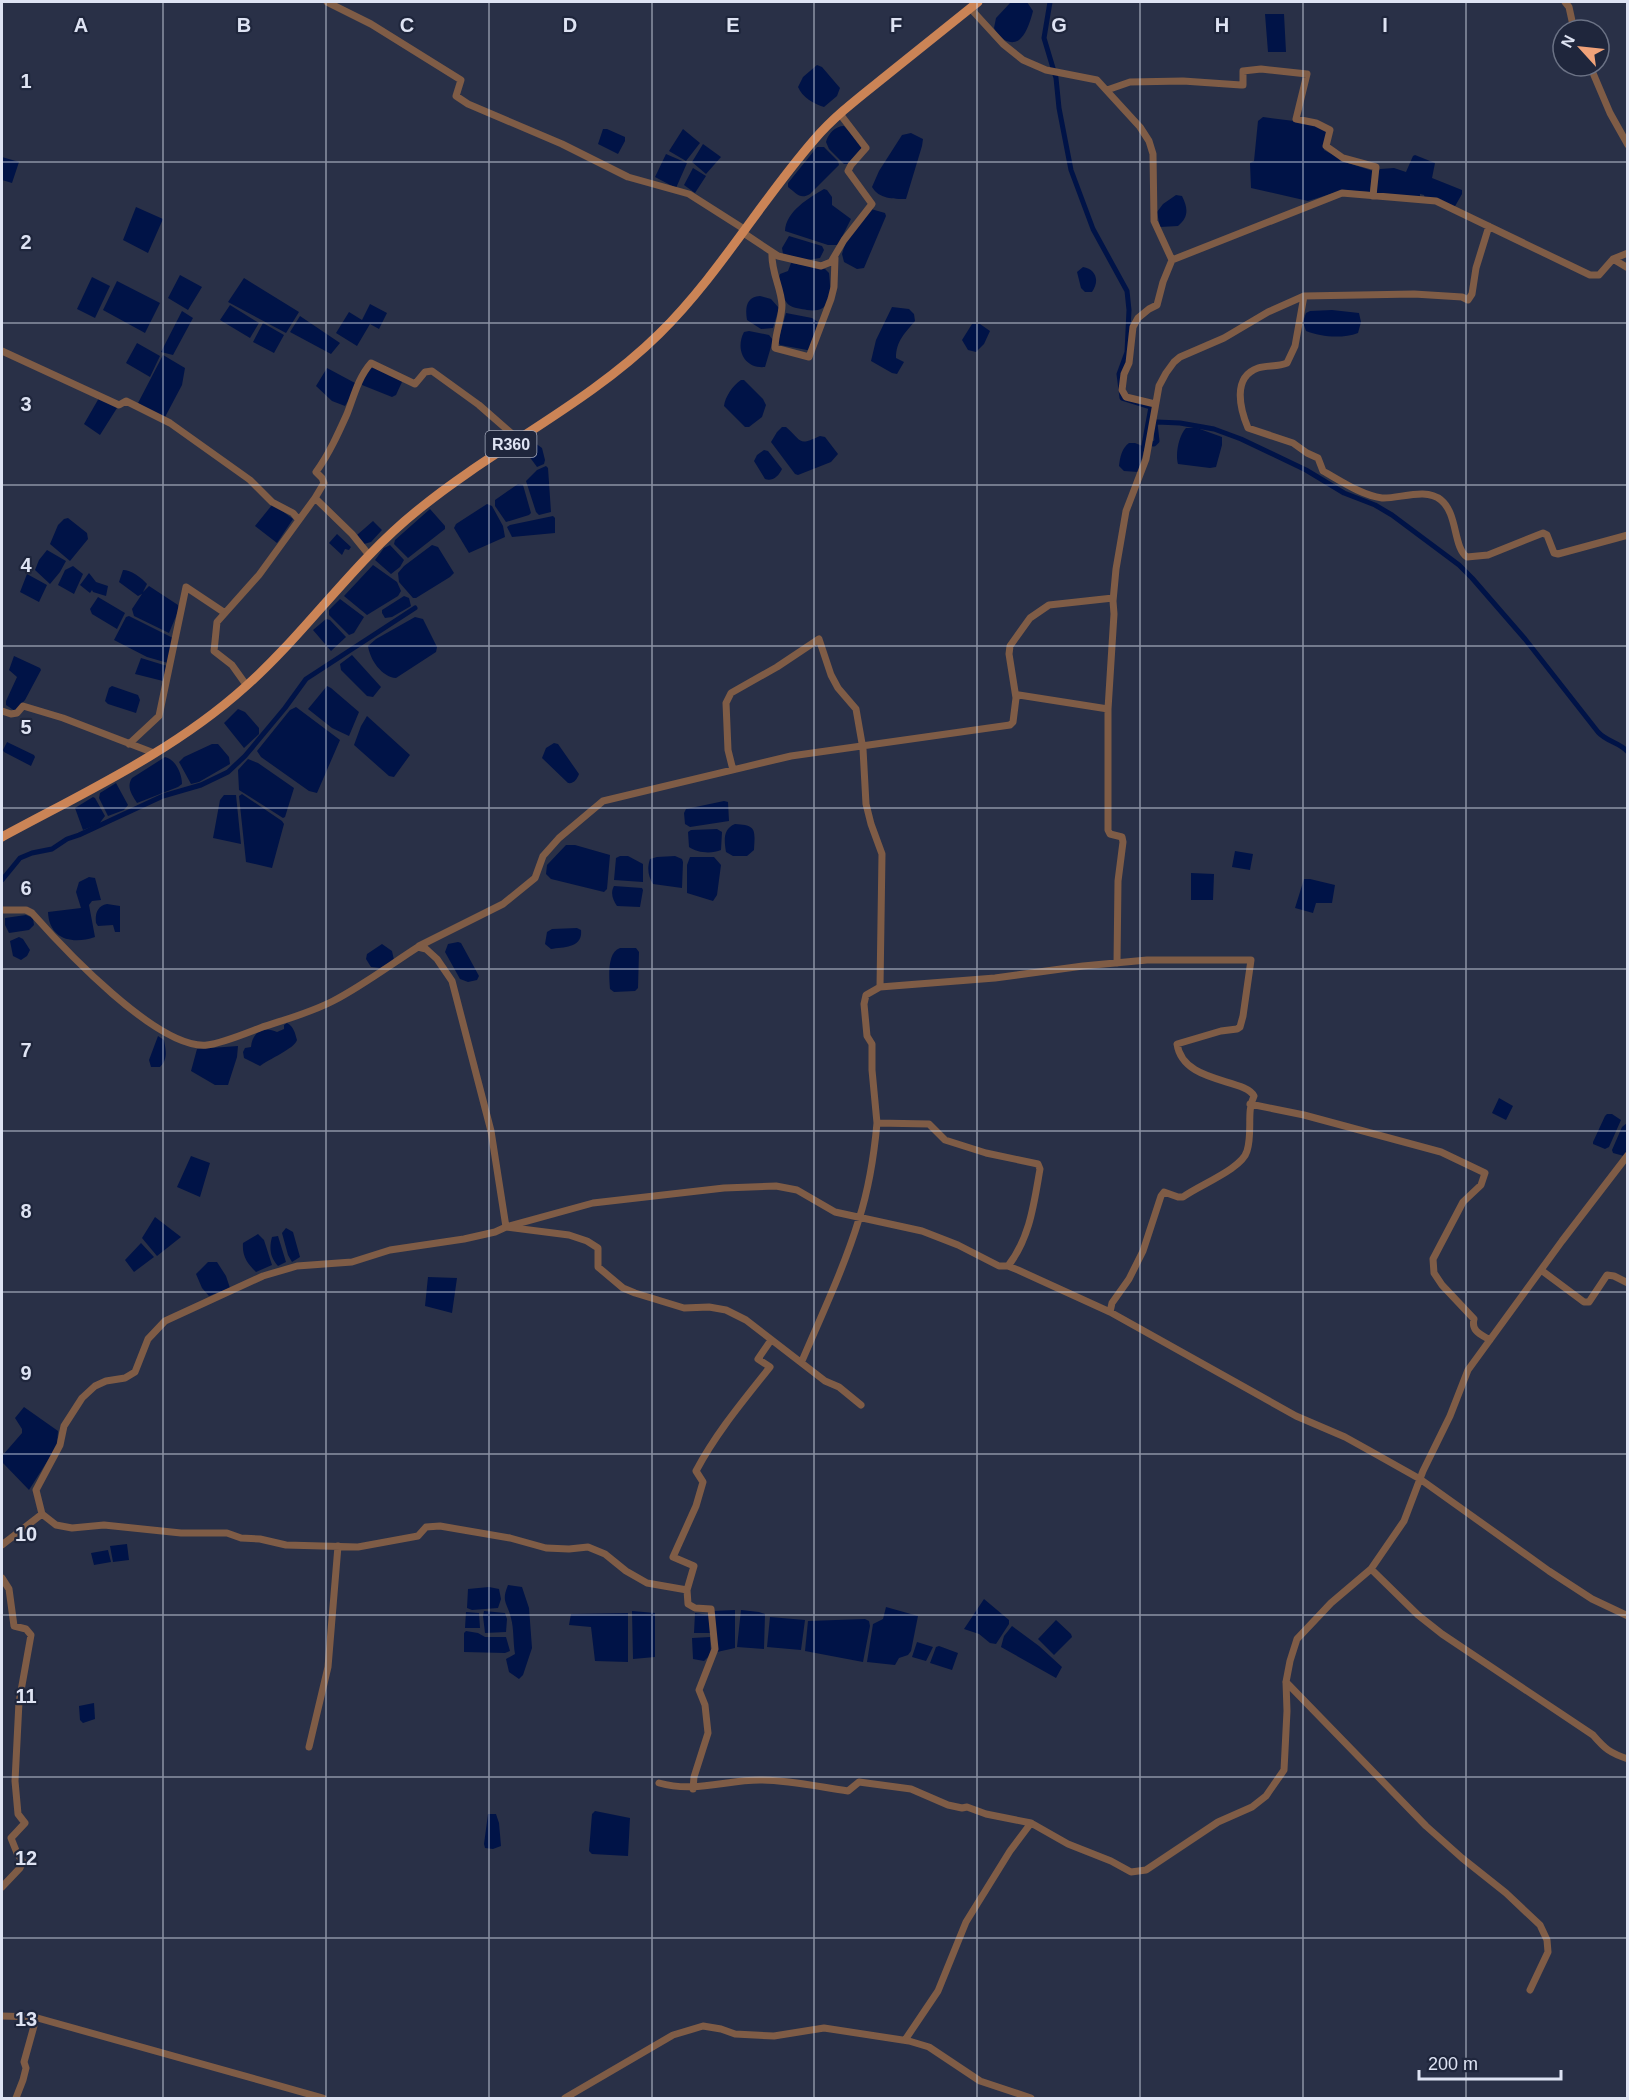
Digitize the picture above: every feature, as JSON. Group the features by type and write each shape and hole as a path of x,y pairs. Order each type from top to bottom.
{"main road":[{"name":"R360","path":"2,837 154,753 227,703 294,640 389,535 428,502 625,365 687,303 816,137 840,114 974,5"}],"street":[{"path":"327,2 371,24 460,80 456,96 468,104 562,144 628,177 689,194 743,230 772,253 789,260 820,266 831,262 844,240 872,204 848,171 866,148 840,114"},
{"path":"1565,2 1569,7 1571,18"},
{"path":"974,5 1012,52 1023,60 1046,70 1097,80 1140,127 1149,141 1153,154 1154,221 1172,260"},
{"path":"1107,90 1130,82 1183,81 1243,85 1243,71 1261,69 1307,74 1296,119 1316,123 1330,130 1326,146 1343,158 1376,167 1373,196"},
{"path":"1595,78 1610,113 1628,145"},
{"path":"1155,404 1126,397 1122,390 1124,374 1129,363 1133,327 1138,318 1157,305 1172,260 1342,193 1436,201 1590,275 1599,275 1613,259 1628,254"},
{"path":"1117,963 1118,881 1123,842 1122,837 1110,834 1108,830 1108,709 1113,598 1126,511 1149,443 1155,404 1166,373 1180,357 1224,338 1268,312 1304,296 1414,294 1462,297 1468,300 1471,297 1476,268 1489,226"},
{"path":"772,253 771,264 782,307 775,336 775,348 809,357 831,299 836,255"},
{"path":"1613,259 1628,268"},
{"path":"1304,296 1295,346 1287,363 1255,369 1247,376 1239,389 1241,409 1248,428 1298,445 1307,453 1318,458 1323,471 1371,495 1383,498 1425,495 1441,500 1451,514 1460,550 1467,557 1488,555 1543,534 1547,535 1554,553 1558,554 1628,535"},
{"path":"2,351 119,405 126,401 137,405 170,423 250,480 272,502 298,519"},
{"path":"246,686 232,665 214,651 216,622 259,575 324,483 316,472 326,458 362,373 371,363 415,384 425,372 432,371 479,405 518,440"},
{"path":"315,498 352,534 369,555"},
{"path":"129,744 159,716 186,587 225,613"},
{"path":"2,910 26,910 32,913 74,959 104,987 151,1024 172,1035 207,1046 332,1002 418,947 502,904 535,878 543,856 559,838 603,801 791,756 1010,725 1013,722 1016,698 1009,654 1010,646 1030,618 1049,605 1113,598"},
{"path":"733,770 728,750 726,703 731,693 777,667 819,639 831,675 838,688 856,709 862,746 866,804 882,854 880,987"},
{"path":"1016,698 1018,695 1108,709"},
{"path":"2,711 17,713 23,706 63,718 154,753"},
{"path":"418,947 426,949 437,958 452,981 491,1131 506,1227"},
{"path":"802,1361 850,1247 860,1217 873,1161 876,1123 872,1044 867,1036 864,1004 866,995 880,987 995,978 1147,960 1251,960 1243,1016 1239,1027 1177,1044 1178,1051 1186,1062 1198,1071 1248,1088 1254,1096 1250,1104 1251,1124 1247,1153 1232,1168 1184,1197 1164,1192 1143,1251 1129,1279 1112,1303 1110,1312"},
{"path":"1250,1104 1304,1115 1442,1152 1485,1173 1481,1185 1463,1203 1433,1259 1434,1273 1442,1285 1474,1318 1472,1325 1474,1329 1490,1340"},
{"path":"876,1123 929,1124 945,1140 986,1154 1038,1164 1040,1169 1029,1224 1019,1251 1008,1266"},
{"path":"659,1783 693,1788 760,1780 848,1791 859,1782 911,1789 948,1805 967,1807 986,1814 1030,1823 1068,1844 1111,1861 1131,1872 1146,1870 1218,1822 1247,1810 1266,1796 1284,1770 1286,1682 1297,1639 1331,1603 1371,1569 1404,1521 1465,1376 1628,1155"},
{"path":"687,1590 647,1583 626,1571 605,1554 588,1547 546,1548 510,1538 440,1526 426,1527 418,1536 358,1547 286,1545 260,1539 242,1538 227,1533 181,1533 104,1526 72,1528 56,1525 42,1514 36,1490 60,1445 64,1426 82,1398 95,1386 106,1381 125,1378 135,1372 148,1339 165,1321 232,1289 274,1272 297,1266 352,1262 390,1250 464,1239 593,1203 724,1188 776,1186 796,1191 835,1212 922,1231 958,1245 999,1266 1008,1266 1110,1312 1296,1416 1345,1437 1420,1479 1549,1571 1592,1599 1628,1616"},
{"path":"506,1227 560,1233 587,1241 598,1248 598,1267 623,1288 684,1308 709,1307 726,1310 746,1320 825,1381 839,1387 861,1404"},
{"path":"1541,1270 1584,1302 1589,1302 1607,1275 1628,1283"},
{"path":"693,1788 694,1776 708,1733 705,1705 699,1690 715,1649 711,1609 688,1605 687,1590 694,1566 674,1557 696,1506 703,1482 696,1471 725,1423 770,1367 758,1359 771,1340"},
{"path":"2,1545 42,1514"},
{"path":"309,1747 328,1667 338,1546"},
{"path":"1371,1569 1418,1615 1442,1634 1593,1735 1617,1757 1628,1759"},
{"path":"2,1578 9,1589 14,1626 26,1629 31,1635 19,1702 15,1781 18,1814 25,1823 11,1838 23,1862 2,1887"},
{"path":"1286,1682 1426,1826 1506,1893 1540,1925 1547,1941 1548,1952 1530,1990"},
{"path":"905,2040 939,1991 966,1922 1030,1823"},
{"path":"2,2016 34,2017 323,2098"},
{"path":"16,2098 26,2068 24,2062 34,2026 34,2017"},
{"path":"565,2098 673,2035 703,2026 735,2034 774,2036 824,2028 905,2040 930,2046 980,2081 1031,2098"}],"shaded area":[{"path":"1011,2 1027,2 1033,11 1025,32 1014,42 1002,38 994,28 996,18"},
{"path":"1265,14 1284,14 1286,52 1268,52"},
{"path":"817,65 822,67 840,88 837,96 824,107 809,100 798,87 803,77"},
{"path":"1263,117 1310,123 1328,131 1324,150 1348,163 1373,171 1370,192 1343,190 1308,201 1251,188 1250,163 1254,161 1258,121"},
{"path":"844,126 863,147 848,164 844,164 829,149 826,142 832,131"},
{"path":"603,129 625,137 618,154 598,144"},
{"path":"683,129 700,143 686,161 669,151"},
{"path":"911,133 923,139 906,199 878,194 872,187 879,171 902,135"},
{"path":"703,144 721,157 706,174 692,162"},
{"path":"817,147 824,147 839,165 810,194 801,196 788,187 788,183"},
{"path":"666,154 687,163 676,188 655,177"},
{"path":"1415,155 1435,163 1432,178 1462,190 1454,208 1420,194 1420,197 1377,194 1377,172 1380,169 1394,168 1406,172"},
{"path":"2,157 19,162 12,183 2,180"},
{"path":"693,168 706,176 695,193 684,185"},
{"path":"824,189 832,197 832,205 851,219 838,245 828,245 785,231 789,217 794,211"},
{"path":"1176,195 1182,196 1185,204 1184,219 1178,226 1160,227 1157,212 1163,204"},
{"path":"136,207 163,219 148,253 123,240"},
{"path":"871,209 885,213 886,216 864,268 857,269 844,262 842,254 846,241"},
{"path":"789,236 822,246 824,250 820,258 808,260 783,254 782,248"},
{"path":"791,263 825,269 829,273 830,294 822,309 807,310 787,303 781,290 779,277 780,274 788,271"},
{"path":"1083,267 1094,273 1096,284 1092,292 1085,292 1081,288 1077,272"},
{"path":"180,275 202,287 188,310 168,298"},
{"path":"92,277 110,286 95,318 77,309"},
{"path":"244,278 299,312 286,333 228,302"},
{"path":"117,281 160,303 145,333 103,310"},
{"path":"760,296 771,299 779,308 773,328 761,329 747,320 746,311 749,301"},
{"path":"370,304 387,313 379,329 370,324 357,346 336,333 349,312 362,320"},
{"path":"230,305 259,323 250,338 220,320"},
{"path":"892,307 909,309 914,314 915,321 898,347 896,358 904,362 897,374 871,361 876,340"},
{"path":"1332,310 1359,313 1361,322 1358,333 1332,336 1306,331 1303,322 1306,313"},
{"path":"182,311 193,318 173,355 161,352"},
{"path":"786,313 812,318 818,322 811,349 780,345 778,342"},
{"path":"300,316 340,343 331,354 290,332"},
{"path":"263,323 284,335 274,353 253,342"},
{"path":"972,324 980,324 990,331 984,344 976,352 968,350 962,340"},
{"path":"744,332 769,335 773,340 765,367 752,365 743,357 741,338"},
{"path":"137,343 160,356 150,377 126,363"},
{"path":"163,355 185,368 182,385 164,419 138,403"},
{"path":"371,366 401,379 402,382 396,395 392,397 362,385 361,382"},
{"path":"327,368 355,383 355,389 345,406 332,401 316,386"},
{"path":"741,380 744,380 763,399 766,405 762,417 749,427 745,427 724,406 730,392"},
{"path":"99,398 117,408 100,435 84,424"},
{"path":"782,427 786,427 804,442 820,436 825,437 838,454 831,462 798,475 795,474 771,442"},
{"path":"1186,428 1197,428 1222,437 1216,467 1178,464 1178,445"},
{"path":"535,443 542,448 545,460 544,464 537,467 526,452"},
{"path":"1129,443 1145,447 1138,472 1124,471 1119,466 1122,453"},
{"path":"764,450 768,451 782,469 770,480 765,479 754,461 757,455"},
{"path":"546,466 551,512 539,515 526,481 537,470"},
{"path":"518,484 523,485 531,513 506,522 495,506 495,500"},
{"path":"487,504 492,506 503,526 505,537 469,553 454,528 456,524"},
{"path":"272,505 293,519 277,543 255,526"},
{"path":"430,509 445,529 408,558 394,544 395,540"},
{"path":"553,516 555,533 512,537 507,527 510,525"},
{"path":"68,518 87,533 88,539 70,561 50,544 58,525"},
{"path":"373,521 382,530 371,542 364,544 357,535"},
{"path":"337,534 351,547 349,550 345,549 342,555 329,543"},
{"path":"390,545 404,560 400,567 391,574 375,560 384,548"},
{"path":"432,545 438,547 454,573 413,598 399,582 398,573"},
{"path":"47,550 66,561 50,584 35,570"},
{"path":"373,565 397,582 401,591 398,596 367,615 344,596"},
{"path":"73,566 83,574 74,594 58,585 65,570"},
{"path":"123,570 136,575 147,584 143,592 149,586 178,605 179,609 169,633 134,616 132,609 142,594 138,596 119,582"},
{"path":"89,573 96,582 108,586 106,596 92,590 90,593 80,585"},
{"path":"27,574 47,585 39,602 20,592"},
{"path":"404,596 409,598 411,606 392,617 385,618 382,610"},
{"path":"98,597 125,613 117,629 92,614 90,609"},
{"path":"340,599 364,617 354,633 349,635 329,615 329,610"},
{"path":"129,616 175,639 168,663 147,657 114,640 126,617"},
{"path":"415,617 423,619 437,647 436,652 396,678 386,675 371,657 368,646"},
{"path":"326,619 330,620 346,637 331,651 313,630"},
{"path":"352,655 381,687 373,697 367,696 341,670 340,664"},
{"path":"14,656 41,670 25,700 15,711 6,705 17,677 9,670"},
{"path":"141,658 167,666 163,681 135,674"},
{"path":"112,686 138,695 140,700 136,713 105,701 109,688"},
{"path":"327,686 359,712 349,736 332,728 308,709"},
{"path":"296,707 340,740 317,793 309,791 261,757 257,751 290,710"},
{"path":"238,709 245,712 259,728 259,734 244,748 224,723"},
{"path":"367,716 410,755 394,777 389,776 354,745"},
{"path":"7,742 34,755 31,766 4,752"},
{"path":"554,743 558,744 579,774 572,783 568,783 542,758 546,748"},
{"path":"212,744 218,744 229,757 230,764 199,782 191,784 179,762 184,757"},
{"path":"165,757 177,767 182,784 137,803 130,788 130,781"},
{"path":"248,759 258,763 294,788 285,817 283,818 239,790 238,770"},
{"path":"116,783 128,805 124,810 108,816 99,798 100,793"},
{"path":"242,794 284,824 272,868 246,862 239,796"},
{"path":"224,795 236,795 241,844 213,838 220,800"},
{"path":"93,797 105,816 99,824 83,830 75,808"},
{"path":"728,802 729,821 690,827 685,824 686,809"},
{"path":"735,824 751,827 753,830 754,850 747,856 733,856 726,852 726,832"},
{"path":"717,829 722,832 721,850 705,852 689,847 688,832 691,830"},
{"path":"566,845 575,845 610,855 607,889 604,892 551,879 546,874 547,865"},
{"path":"1235,851 1253,854 1250,870 1232,867"},
{"path":"628,856 643,864 643,882 614,880 616,858"},
{"path":"675,856 683,862 682,888 653,884 648,872 650,859"},
{"path":"690,857 714,857 721,865 717,895 713,901 687,893 687,865"},
{"path":"1191,873 1214,874 1213,900 1191,900"},
{"path":"89,877 95,878 101,900 92,901 89,905 95,937 78,940 63,938 53,928 48,912 81,908 76,892 79,882"},
{"path":"1304,879 1335,885 1332,903 1316,903 1313,913 1295,908"},
{"path":"614,886 642,888 640,907 617,906 612,896"},
{"path":"107,904 120,906 120,932 115,932 113,925 98,926 96,923 97,911"},
{"path":"26,915 33,918 34,925 29,930 9,933 5,925 5,918"},
{"path":"577,928 581,930 581,936 572,946 551,949 545,944 547,932 552,929"},
{"path":"19,937 30,950 21,960 13,956 10,941"},
{"path":"461,943 479,976 477,980 468,982 460,979 445,952 448,944"},
{"path":"382,944 392,951 394,960 380,968 371,967 366,959 367,954"},
{"path":"636,948 639,952 638,988 635,991 614,992 610,989 611,960 616,950"},
{"path":"287,1023 293,1028 297,1040 291,1047 260,1066 244,1058 245,1048 251,1047 256,1034 267,1029 277,1032 284,1029"},
{"path":"158,1036 164,1040 165,1058 160,1067 151,1067 149,1060"},
{"path":"238,1046 228,1085 215,1085 191,1071 197,1049"},
{"path":"1499,1098 1513,1106 1506,1120 1492,1113"},
{"path":"1607,1114 1612,1114 1621,1120 1609,1147 1605,1149 1593,1142"},
{"path":"1627,1123 1627,1150 1624,1156 1613,1153 1612,1150 1622,1127"},
{"path":"191,1156 210,1163 200,1197 177,1187"},
{"path":"155,1217 181,1237 157,1256 142,1238"},
{"path":"286,1228 293,1232 300,1257 292,1262 282,1233"},
{"path":"258,1234 264,1240 272,1265 256,1272 246,1259 243,1243"},
{"path":"278,1236 286,1262 278,1266 270,1249 272,1237"},
{"path":"141,1243 154,1257 134,1272 125,1260"},
{"path":"208,1262 217,1262 230,1288 209,1296 202,1288 196,1274"},
{"path":"428,1277 457,1278 452,1313 425,1306"},
{"path":"24,1407 58,1431 57,1446 29,1490 2,1462 2,1456 22,1433 15,1418"},
{"path":"127,1544 129,1560 113,1562 110,1546"},
{"path":"108,1550 111,1562 94,1565 91,1553"},
{"path":"508,1585 522,1587 529,1608 532,1648 523,1675 519,1679 509,1672 506,1659 515,1654 512,1622 505,1599"},
{"path":"489,1587 499,1589 501,1599 498,1608 472,1610 467,1608 468,1589"},
{"path":"984,1599 1009,1620 1009,1624 996,1644 990,1643 979,1634 964,1629"},
{"path":"886,1607 918,1616 911,1651 908,1655 899,1658 895,1665 867,1662 873,1624 883,1619"},
{"path":"735,1610 735,1648 717,1652 713,1611"},
{"path":"741,1610 765,1614 764,1649 737,1647"},
{"path":"484,1611 505,1613 506,1632 485,1633"},
{"path":"632,1611 655,1613 655,1657 633,1659"},
{"path":"466,1612 479,1613 480,1628 465,1628"},
{"path":"628,1613 628,1662 595,1661 591,1627 569,1625 571,1614"},
{"path":"695,1613 709,1615 710,1633 694,1633"},
{"path":"770,1617 805,1620 801,1650 767,1647"},
{"path":"865,1619 869,1621 870,1626 863,1662 805,1651 808,1621"},
{"path":"1056,1620 1072,1637 1054,1655 1038,1639"},
{"path":"1012,1626 1062,1667 1056,1678 1001,1647 1004,1636"},
{"path":"466,1631 485,1637 506,1637 510,1651 505,1653 464,1652 464,1633"},
{"path":"710,1637 711,1654 704,1661 693,1659 692,1638"},
{"path":"917,1642 933,1647 926,1661 912,1657"},
{"path":"936,1647 958,1653 952,1670 930,1663"},
{"path":"94,1703 95,1719 83,1723 80,1720 79,1706"},
{"path":"595,1811 630,1818 628,1856 592,1854 589,1851 592,1814"},
{"path":"488,1814 496,1814 499,1823 501,1846 493,1849 485,1848 484,1844"}],"waterway":[{"path":"1050,2 1044,38 1056,78 1059,108 1071,170 1093,229 1127,291 1129,310 1127,352 1119,374 1122,398 1151,407 1144,445"},
{"path":"1145,443 1154,444 1157,441 1155,423 1157,422 1180,423 1214,429 1241,439 1306,470 1344,493 1375,505 1392,515 1459,565 1472,578 1525,639 1598,732 1628,752"},
{"path":"2,880 20,858 52,849 67,839 163,796 201,785 228,772 245,756 306,679 415,608"}]}
